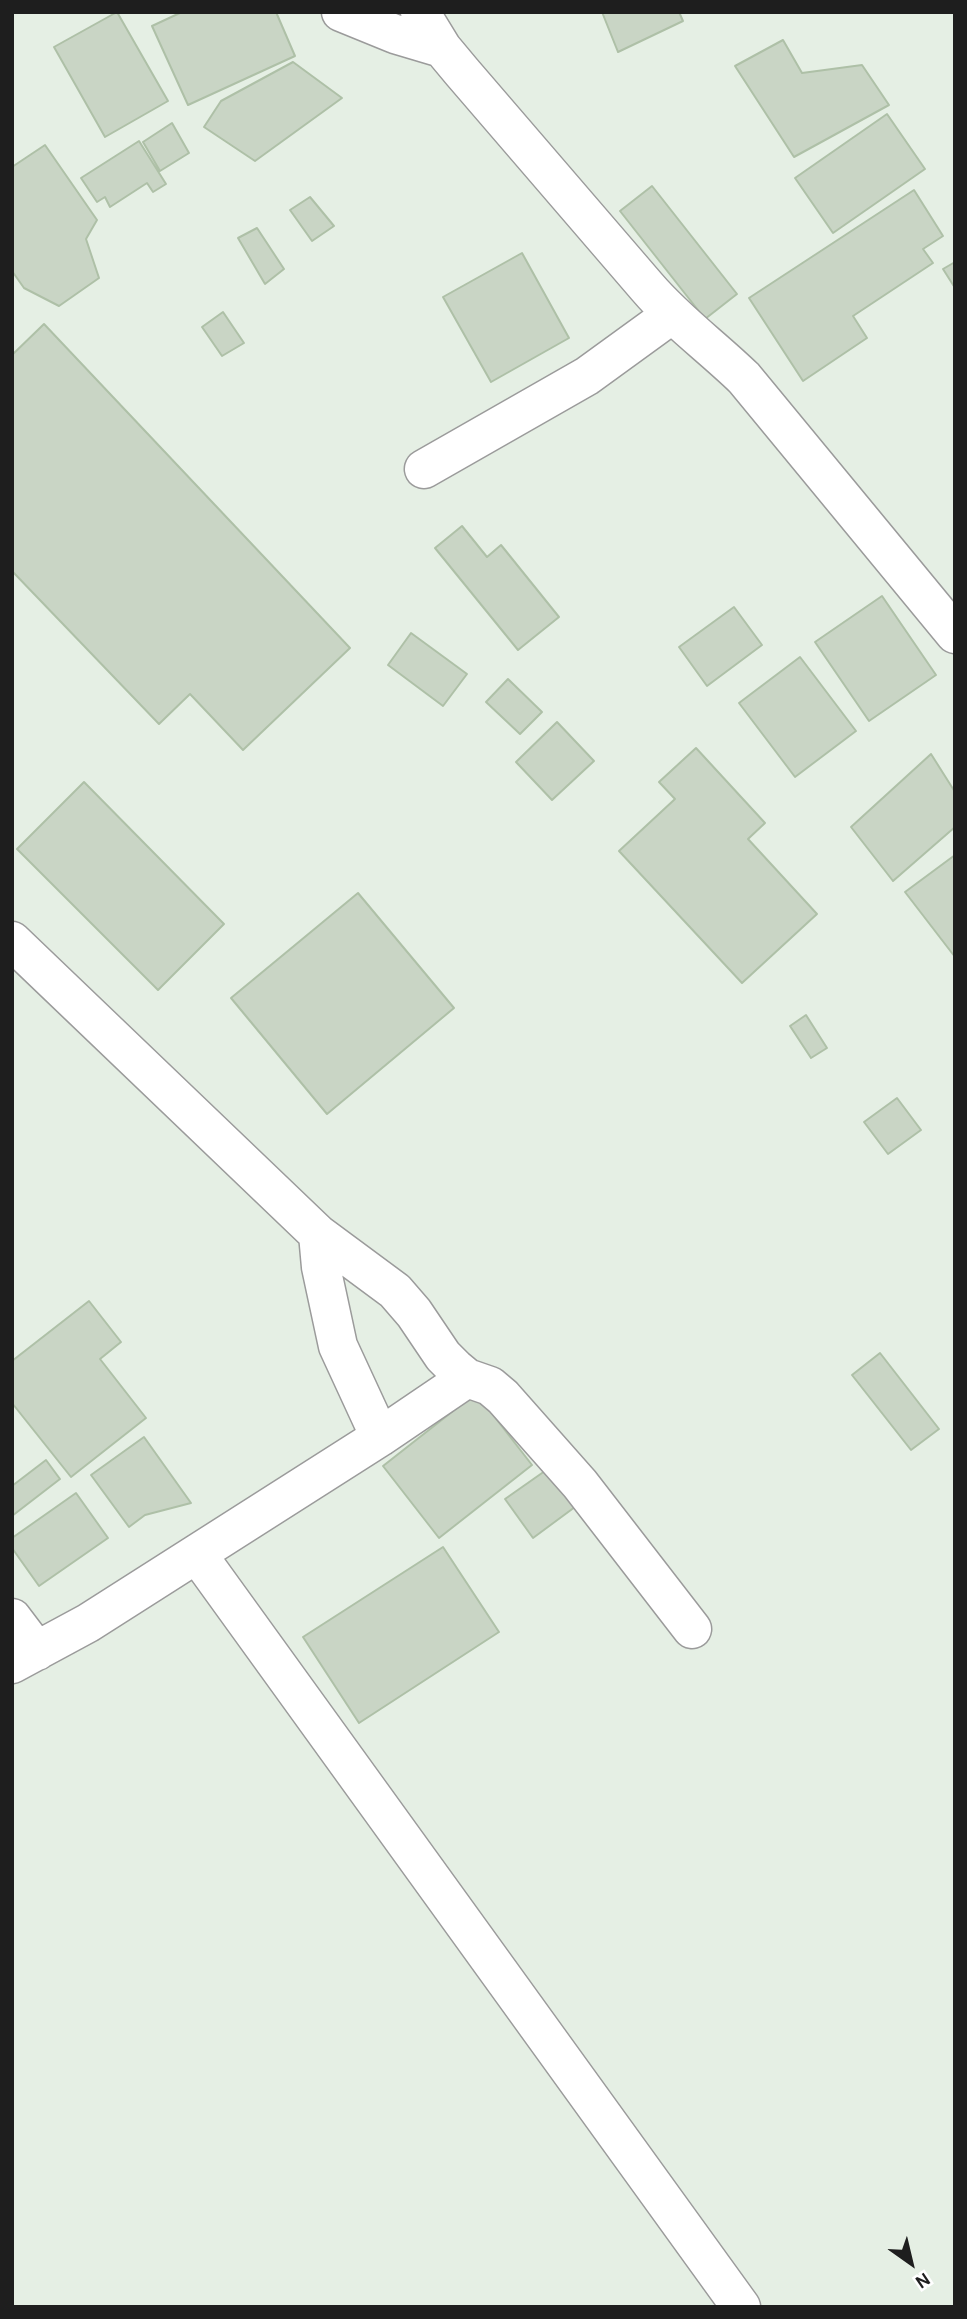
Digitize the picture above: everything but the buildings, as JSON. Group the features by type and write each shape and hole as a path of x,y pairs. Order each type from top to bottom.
{"street":[{"path":"341,12 395,34 442,48"},
{"path":"420,12 442,48 671,315 722,356 744,378 955,634"},
{"path":"424,468 587,376 671,315"},
{"path":"12,941 318,1234 395,1291 414,1313 443,1356 467,1378 490,1386 503,1397 580,1484 692,1629"},
{"path":"318,1234 321,1267 338,1346 380,1437"},
{"path":"12,1618 25,1657 88,1623 380,1437 467,1378"},
{"path":"197,1554 741,2307"}]}
